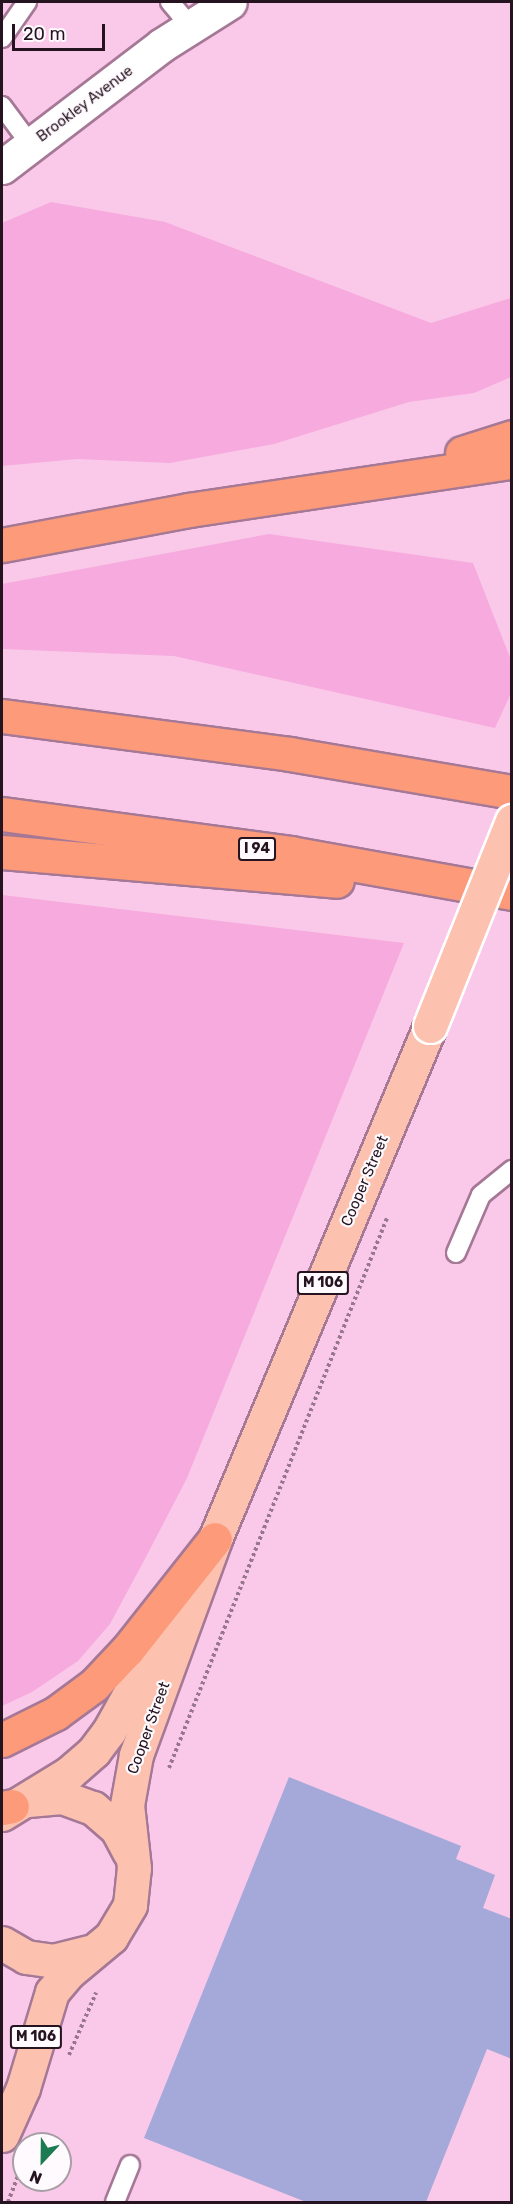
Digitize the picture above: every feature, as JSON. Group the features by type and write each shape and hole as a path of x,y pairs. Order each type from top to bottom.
{"highway":[{"path":"398,476 427,460 512,437"},
{"path":"2,545 398,476 512,462"},
{"path":"2,716 290,754 512,792"},
{"name":"I 94","path":"2,814 290,853 512,894"},
{"path":"2,852 512,894"},
{"path":"2,1740 56,1713 94,1685 128,1649 215,1539"}],"main road":[{"name":"Cooper Street","path":"2,2135 23,2088 52,1992 91,1951 111,1937 125,1917 133,1893 134,1868 127,1827 130,1778 215,1539 430,1026 512,820"},
{"name":"Cooper Street","path":"5,1810 69,1773 99,1744 215,1539"},
{"path":"5,1810 51,1797 93,1808 117,1829 134,1868"},
{"path":"2,1943 26,1957 53,1961 91,1951"}],"street":[{"name":"Brookley Avenue","path":"2,167 191,27 230,2"}],"lane":[{"path":"2,38 27,2"},
{"path":"170,2 191,27"},
{"path":"2,106 31,145"},
{"path":"456,1253 481,1195 512,1170"},
{"path":"115,2202 130,2165"}],"path":[{"path":"165,1778 389,1214"},
{"path":"68,2058 102,1985"}],"shaded area":[{"path":"51,202 165,222 431,323 511,298 511,377 474,393 409,402 274,444 170,463 77,459 2,466 2,223"},
{"path":"269,534 473,563 511,660 511,693 495,728 174,656 2,649 2,584"},
{"path":"2,895 404,943 187,1478 147,1555 110,1624 78,1661 32,1692 2,1706"}],"building":[{"path":"289,1777 461,1846 456,1859 495,1875 483,1908 512,1919 512,2059 487,2049 426,2202 306,2202 144,2138"}]}
